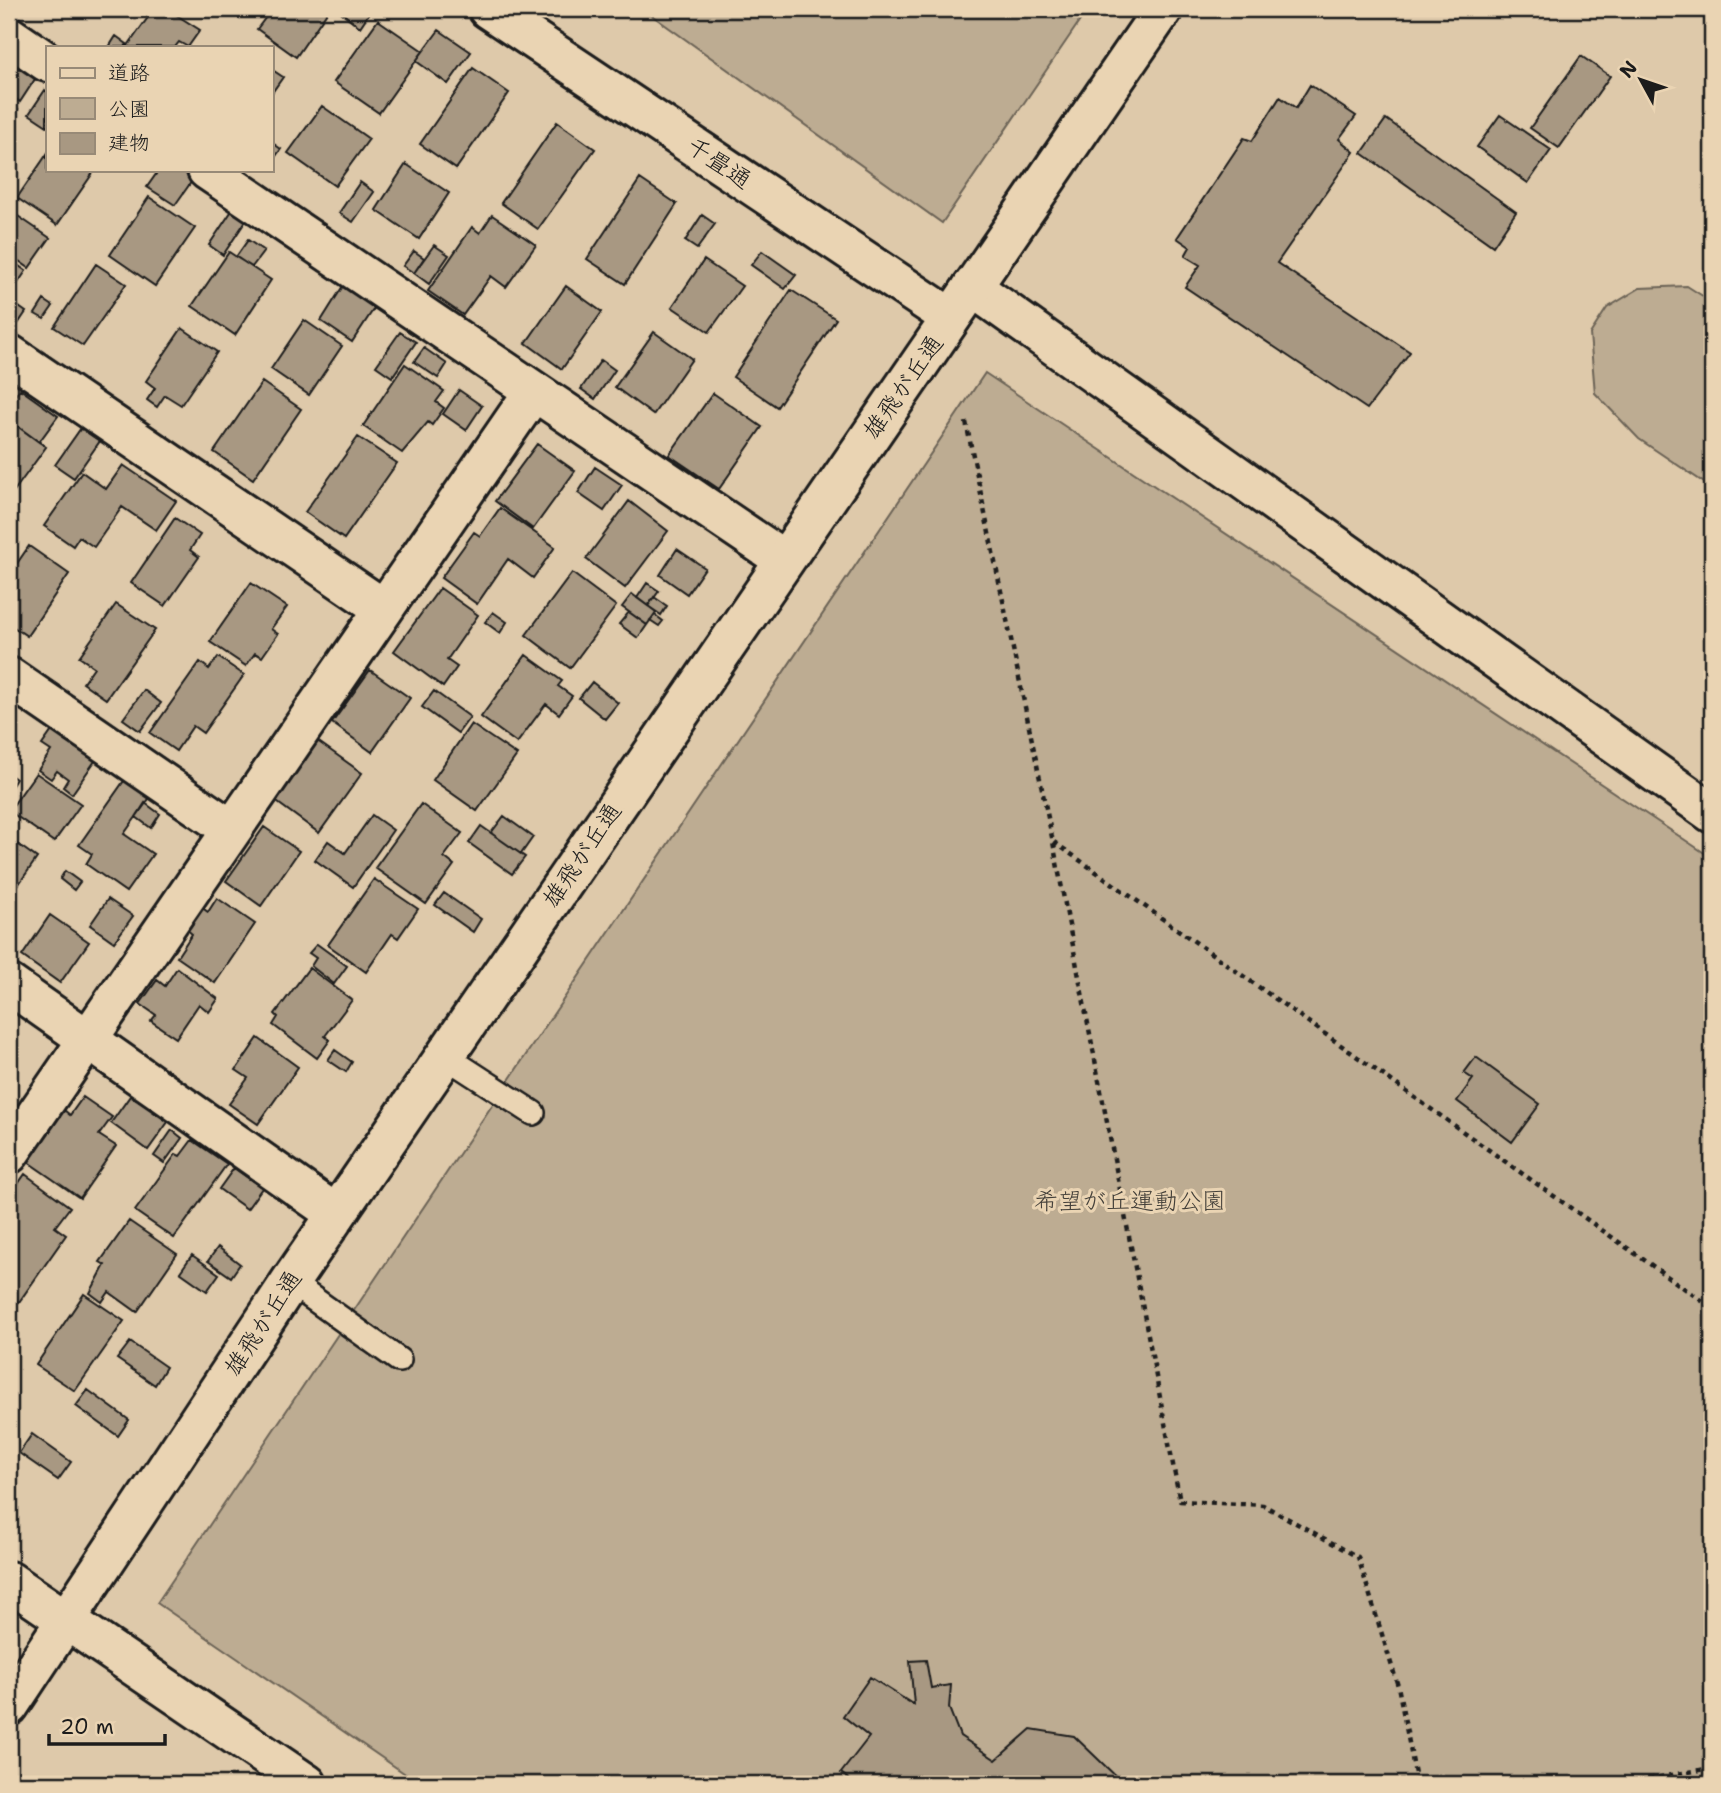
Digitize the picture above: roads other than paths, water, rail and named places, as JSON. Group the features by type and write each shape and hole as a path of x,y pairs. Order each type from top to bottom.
{"street":[{"name":"千畳通","path":"488,9 961,302 1712,813"},
{"name":"雄飛が丘通","path":"9,1706 336,1214 1163,9"},
{"path":"9,36 46,61"},
{"path":"210,172 784,559"},
{"path":"9,354 384,608"},
{"path":"9,1154 534,391"},
{"path":"9,677 232,830"},
{"path":"9,984 336,1214"},
{"path":"9,1581 307,1784"}],"lane":[{"path":"445,1056 533,1113"},
{"path":"290,1282 398,1360"}],"park label":[{"name":"希望が丘運動公園","path":"1130,1201"}]}
